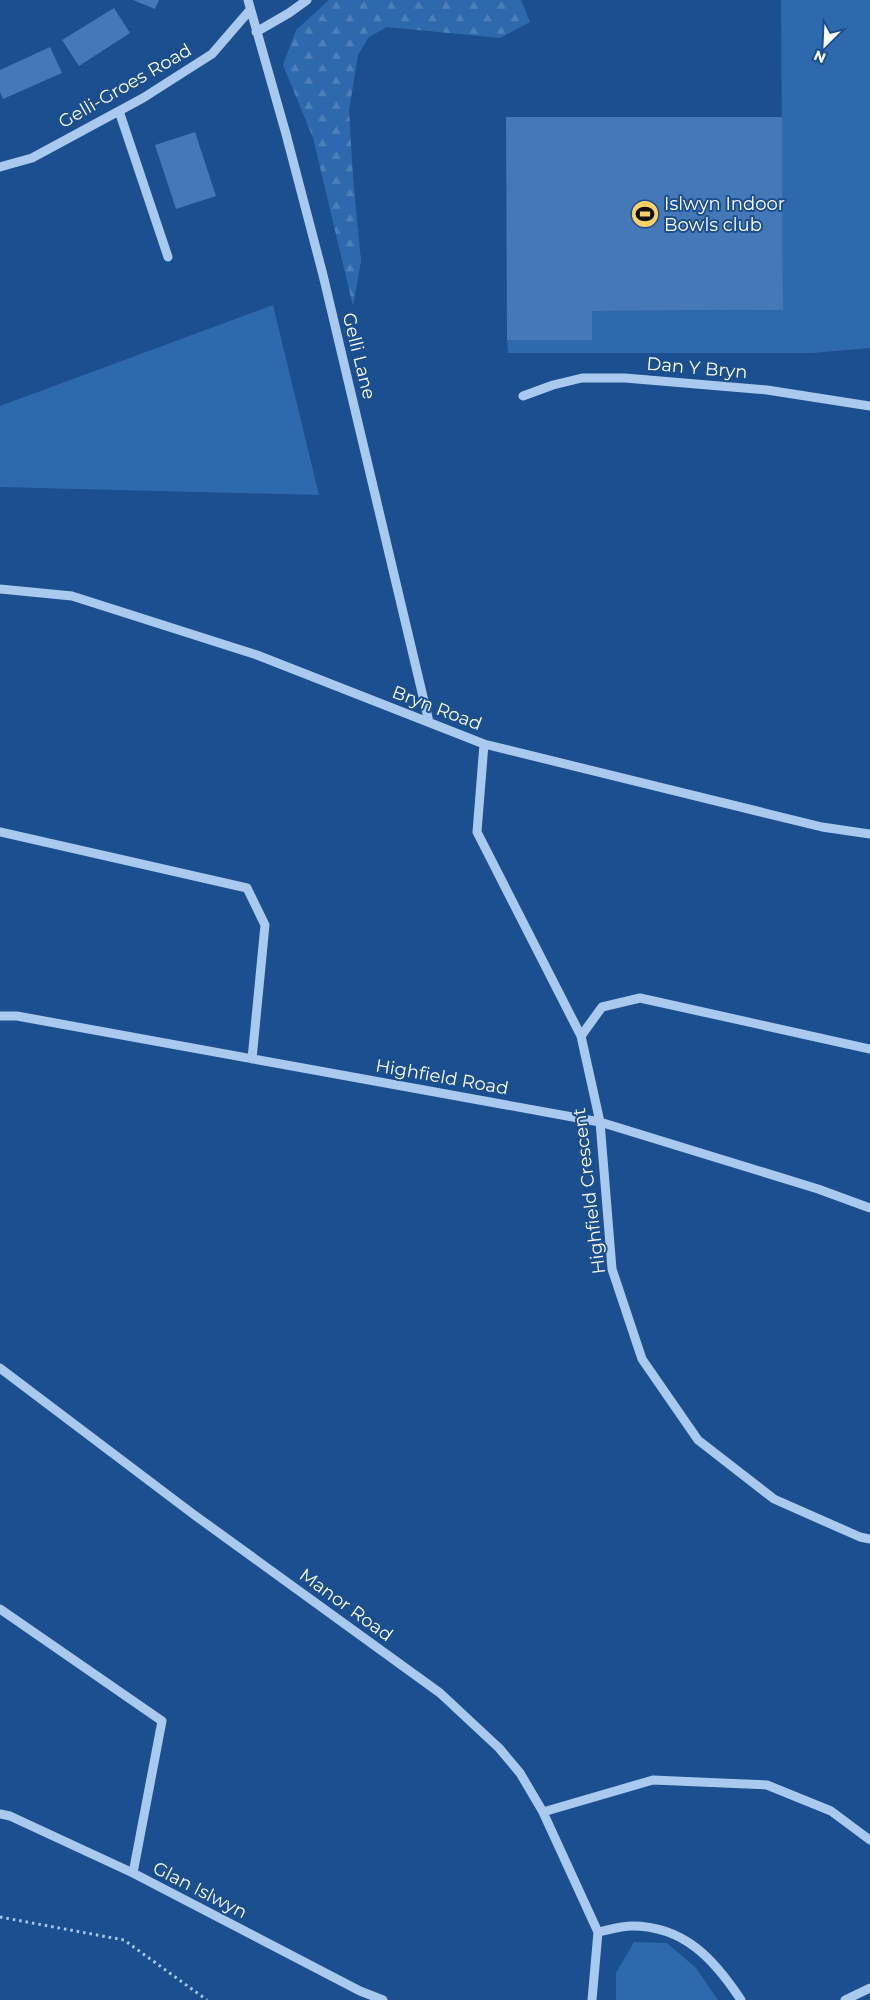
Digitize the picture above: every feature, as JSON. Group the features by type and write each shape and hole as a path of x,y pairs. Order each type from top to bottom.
{"street":[{"name":"Gelli Lane","path":"248,0 286,134 322,275 429,722"},
{"path":"256,32 308,0"},
{"name":"Gelli-Groes Road","path":"0,167 32,158 143,98 212,54 250,10"},
{"path":"119,111 168,258"},
{"name":"Dan Y Bryn","path":"523,396 553,385 582,378 625,378 767,390 870,406"},
{"name":"Bryn Road","path":"0,589 72,596 257,655 484,744 822,827 870,834"},
{"name":"Highfield Crescent","path":"484,744 476,832 581,1036 600,1122 612,1269 642,1359 698,1440 774,1499 870,1540"},
{"path":"0,832 246,888 265,925 252,1059"},
{"path":"581,1036 602,1008 640,998 870,1048"},
{"name":"Highfield Road","path":"0,1016 17,1016 600,1122 818,1189 870,1208"},
{"name":"Manor Road","path":"0,1368 193,1514 440,1693 499,1748 520,1773 543,1812 598,1932"},
{"path":"0,1609 162,1721 133,1873"},
{"path":"543,1812 653,1780 767,1785 832,1811 870,1840"},
{"name":"Glan Islwyn","path":"0,1814 10,1816 133,1873 360,1991 383,2000"},
{"path":"592,2000 598,1932 631,1926 660,1929 680,1936 713,1962 740,2000"},
{"path":"845,2000 870,1988"}],"path":[{"path":"0,1918 124,1940 207,2000"}],"green space":[{"path":"329,0 521,0 530,22 500,38 387,27 369,37 358,55 349,111 361,261 353,306 313,138 283,65 296,30"},
{"path":"781,0 870,0 870,348 812,353 508,353 507,340 592,311 783,310"},
{"path":"273,305 319,495 0,487 0,406"},
{"path":"634,1942 667,1943 696,1968 718,2000 616,2000 616,1973"}],"building":[{"path":"133,0 159,0 155,9"},
{"path":"114,8 130,33 79,66 62,40"},
{"path":"50,47 62,73 3,99 0,92 0,70"},
{"name":"Islwyn Indoor Bowls club","path":"506,117 782,117 783,310 592,311 592,340 507,340"},
{"path":"195,132 216,196 176,209 155,145"}],"place":[{"name":"Islwyn Indoor Bowls club","path":"645,214"}]}
